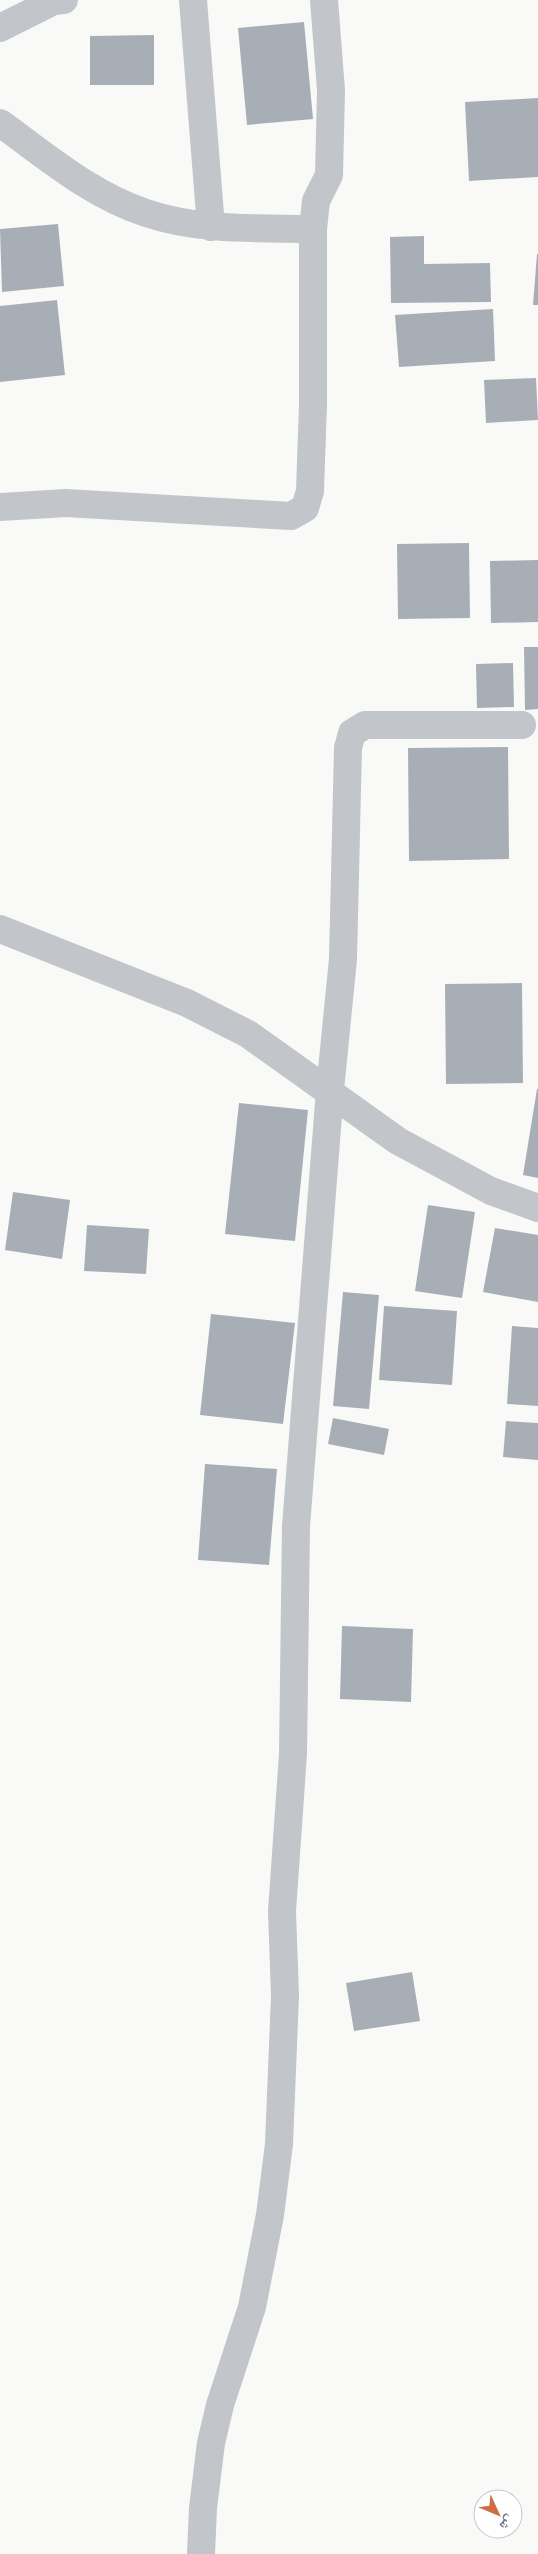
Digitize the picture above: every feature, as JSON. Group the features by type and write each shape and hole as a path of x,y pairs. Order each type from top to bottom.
{"street":[{"path":"0,28 54,1 64,0"},
{"path":"193,0 211,227"},
{"path":"0,507 66,503 291,516 304,508 310,491 313,404 313,228 316,201 329,175 331,90 324,0"},
{"path":"0,123 88,187 146,213 211,227 313,228"},
{"path":"201,2554 203,2508 211,2443 225,2389 252,2307 270,2215 279,2144 285,1996 282,1911 293,1754 296,1526 330,1090 343,959 348,748 352,733 365,725 522,725"},
{"path":"0,929 188,1003 248,1034 330,1090 398,1141 491,1192 538,1208"}],"building":[{"path":"304,22 313,119 247,125 238,28"},
{"path":"154,35 154,85 90,85 90,36"},
{"path":"538,98 538,177 469,181 465,102"},
{"path":"58,224 64,286 2,292 0,229"},
{"path":"424,236 424,264 490,263 491,302 391,303 390,237"},
{"path":"537,254 538,305 533,305"},
{"path":"57,300 65,375 0,382 0,306"},
{"path":"493,309 495,361 399,367 395,315"},
{"path":"536,378 538,420 486,423 484,380"},
{"path":"469,543 470,618 398,619 397,544"},
{"path":"538,560 538,622 491,623 490,561"},
{"path":"524,647 538,647 538,709 525,710"},
{"path":"513,663 514,707 477,708 476,664"},
{"path":"508,747 509,859 409,861 408,748"},
{"path":"522,983 523,1083 446,1084 445,984"},
{"path":"538,1089 538,1178 523,1175"},
{"path":"239,1103 308,1110 295,1241 225,1234"},
{"path":"13,1192 70,1200 62,1259 5,1250"},
{"path":"428,1205 475,1212 462,1298 415,1291"},
{"path":"87,1225 149,1229 146,1274 84,1271"},
{"path":"495,1228 538,1235 538,1302 483,1292"},
{"path":"343,1292 379,1295 369,1409 333,1406"},
{"path":"384,1306 457,1311 452,1385 379,1380"},
{"path":"211,1314 295,1323 283,1424 200,1415"},
{"path":"512,1326 538,1328 538,1406 507,1404"},
{"path":"333,1418 389,1429 384,1455 328,1444"},
{"path":"506,1421 538,1423 538,1460 503,1457"},
{"path":"205,1464 277,1469 269,1565 198,1560"},
{"path":"342,1626 413,1629 411,1702 340,1699"},
{"path":"412,1972 420,2021 354,2031 346,1983"}]}
